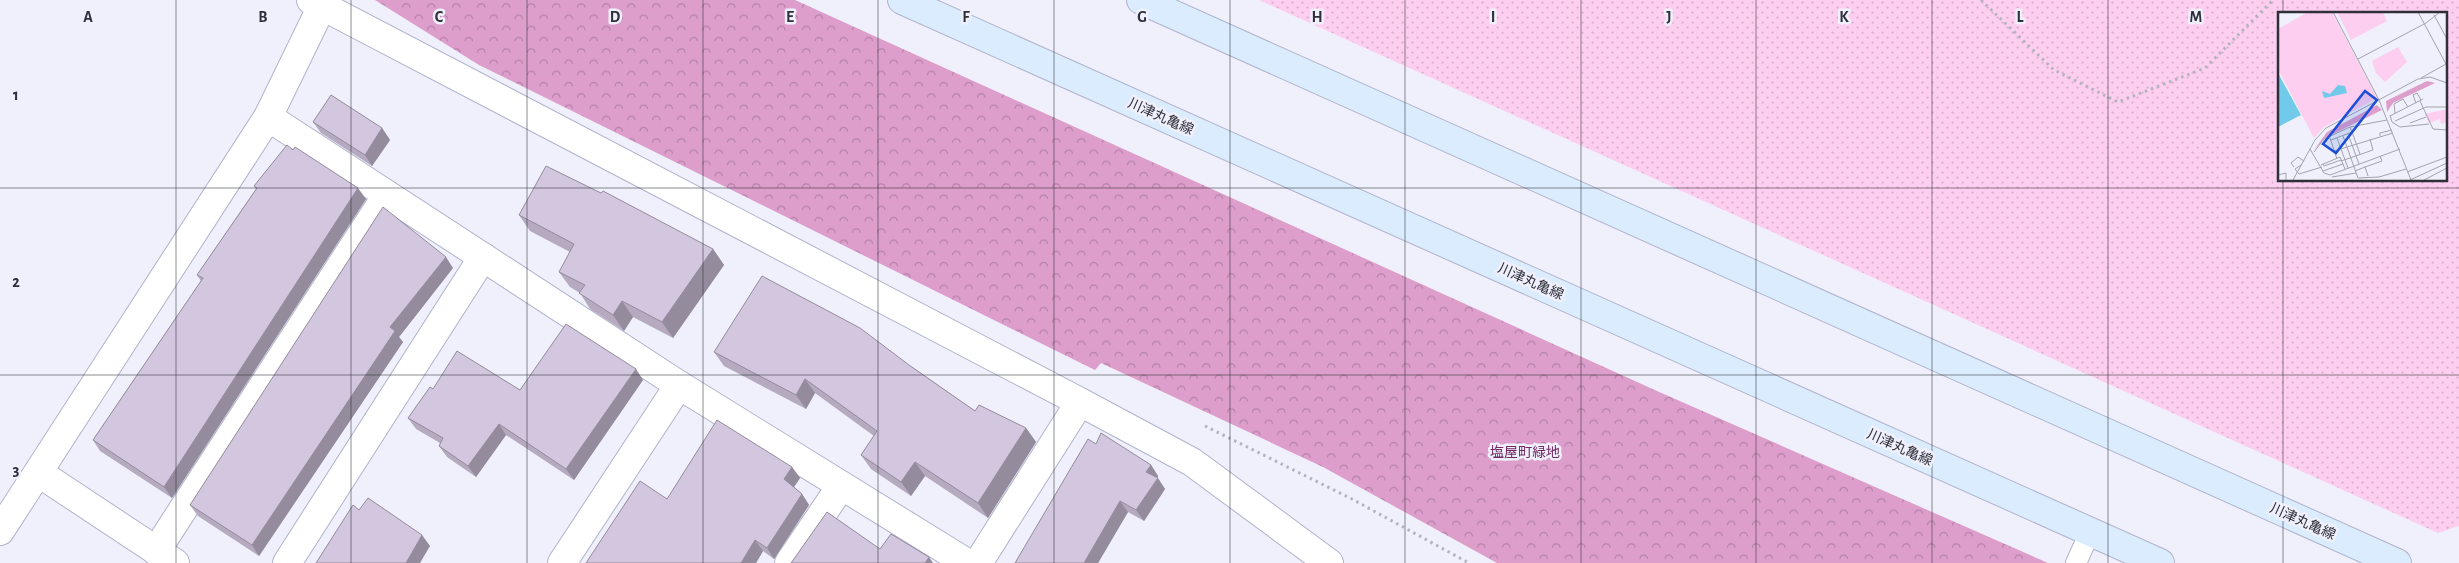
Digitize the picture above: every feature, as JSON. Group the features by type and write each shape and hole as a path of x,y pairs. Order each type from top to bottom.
{"main road":[{"name":"川津丸亀線","path":"902,0 2160,563"},
{"name":"川津丸亀線","path":"1141,0 2397,563"}],"street":[{"path":"0,532 268,117 316,3 1192,462 1330,563"},
{"path":"268,117 679,385 967,563"},
{"path":"39,473 166,557 386,195"},
{"path":"287,563 483,257"},
{"path":"562,563 679,385"},
{"path":"978,563 1080,402"},
{"path":"789,563 841,486"}],"lane":[{"path":"2076,563 2090,532"}],"path":[{"path":"1981,0 2054,70 2118,102 2205,68 2273,0"},
{"path":"1204,425 1341,494 1469,563"}],"shaded area":[{"path":"1259,0 2459,0 2459,526 2438,533"}],"green space":[{"name":"塩屋町緑地","path":"375,0 795,0 1657,391 2048,563 1497,563 1323,467 1101,363 1095,370 479,65"}],"building":[{"path":"331,95 382,128 365,155 313,122"},
{"path":"287,145 293,150 295,147 358,188 164,487 93,440 203,278 197,275 257,188 254,186"},
{"path":"546,166 601,193 603,191 713,249 662,322 622,301 613,315 579,293 585,285 559,272 574,244 519,215"},
{"path":"383,207 446,257 390,327 395,331 252,545 190,505"},
{"path":"762,276 860,328 975,411 979,405 1026,428 978,503 915,462 901,482 861,455 877,431 805,379 796,395 714,352"},
{"path":"566,324 636,369 566,469 499,424 468,466 439,446 443,438 408,418 430,387 433,389 457,351 520,390"},
{"path":"717,420 792,467 784,479 802,494 767,548 755,540 741,563 586,563 640,481 667,499"},
{"path":"1101,433 1151,465 1146,472 1158,478 1136,510 1120,501 1084,563 1015,563 1088,439 1096,444"},
{"path":"368,498 422,535 406,563 316,563 353,505 359,510"},
{"path":"827,512 880,549 891,534 929,557 925,563 791,563"}]}
